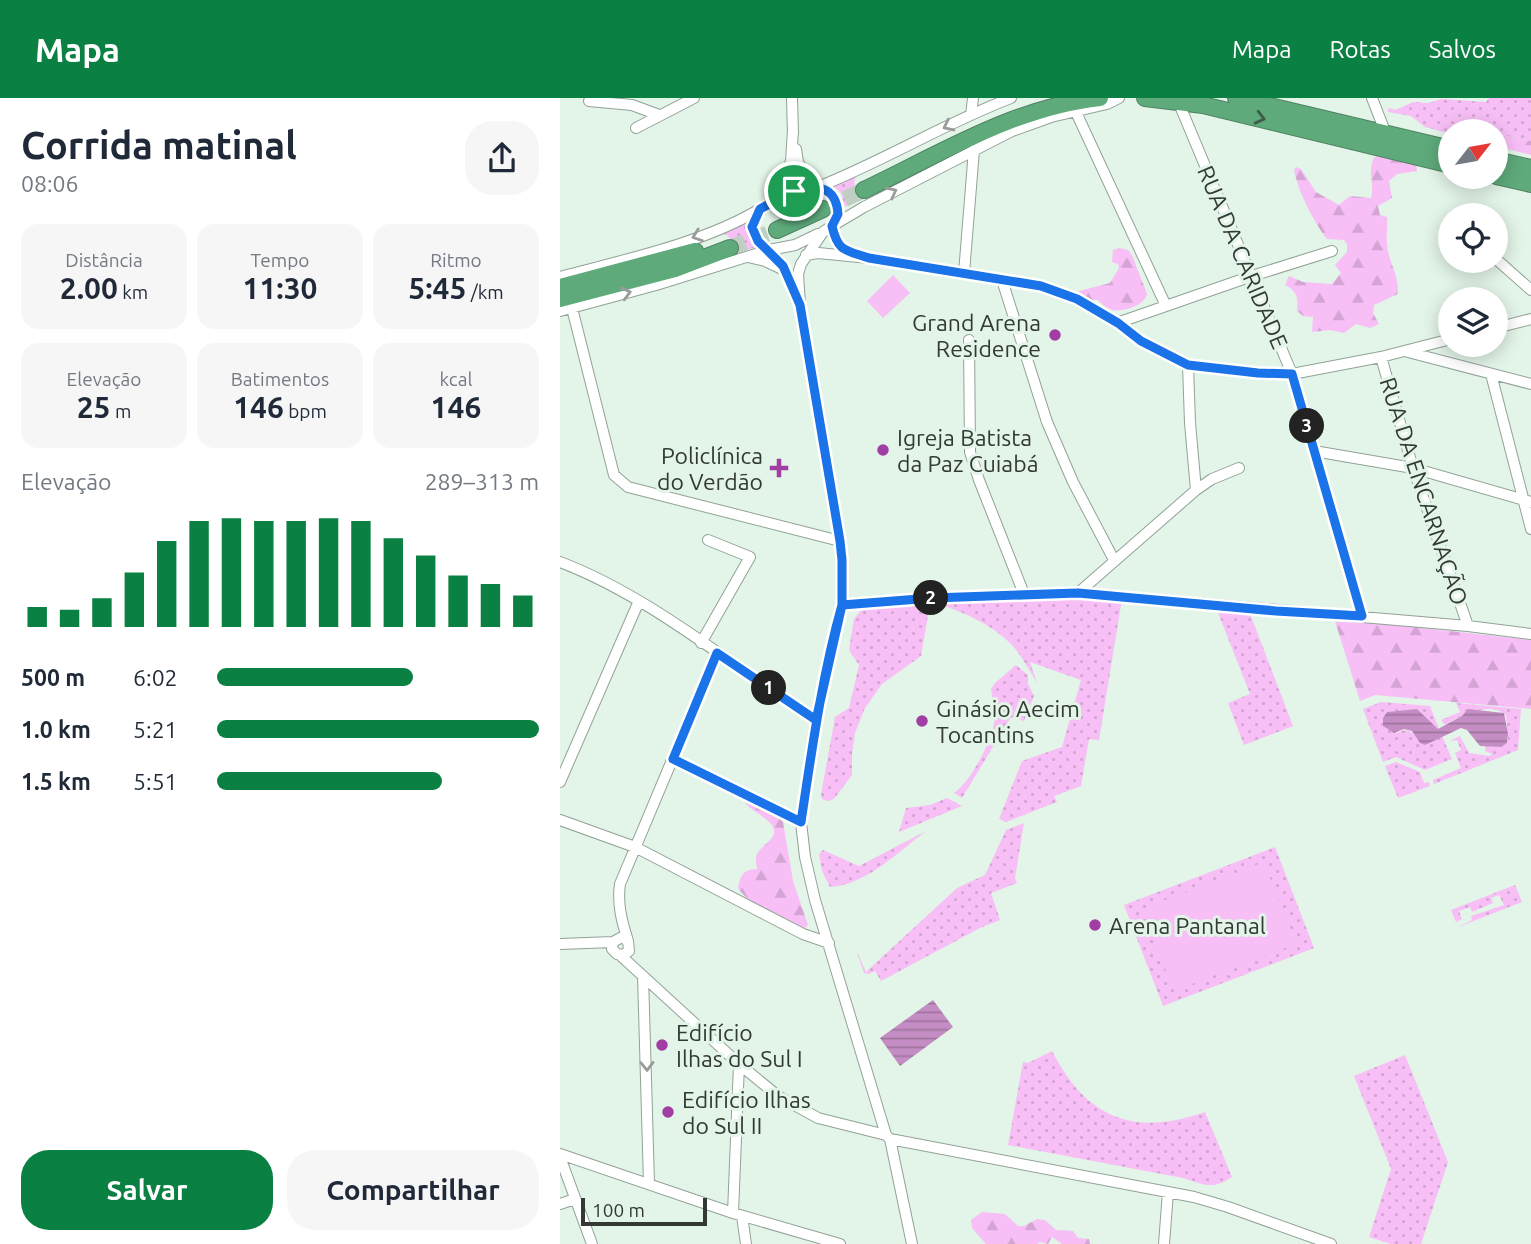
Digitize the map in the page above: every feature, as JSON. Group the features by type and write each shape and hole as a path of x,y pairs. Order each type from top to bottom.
{"highway":[{"path":"1043,98 975,125 862,186 1020,116 1056,104 1100,98"},
{"path":"1145,98 1214,107 1438,162"},
{"path":"1236,98 1284,104 1369,131 1438,146"},
{"path":"1508,162 1531,167"},
{"path":"1508,179 1531,184"},
{"path":"775,226 818,196"},
{"path":"560,287 690,253 733,248"},
{"path":"566,303 733,248"}],"street":[{"path":"973,98 984,108"},
{"path":"971,114 973,98"},
{"path":"818,196 851,174 971,114 1011,98"},
{"path":"733,248 769,250 795,245 1012,131 1075,110 1107,104 1119,98"},
{"path":"636,128 686,100"},
{"path":"589,101 632,105 659,115"},
{"path":"789,101 798,162 818,196"},
{"name":"RUA DA CARIDADE","path":"1178,101 1292,374 1362,616"},
{"path":"1369,131 1373,102"},
{"path":"1373,102 1386,134"},
{"path":"1075,110 1166,306"},
{"path":"560,277 682,242 734,223 760,209 770,202 784,181 791,162 793,130"},
{"path":"964,272 974,150"},
{"path":"770,202 818,196 828,191 837,205 838,214 806,255 798,274 800,305 842,560 842,605 816,720 801,822 805,857 815,901 888,1137 912,1244"},
{"path":"760,209 754,219 753,232 787,272 800,305"},
{"path":"827,229 840,248 869,258"},
{"path":"733,248 787,272"},
{"path":"1118,323 1332,251"},
{"path":"806,255 818,253 869,258 1041,286 1077,299 1118,323 1141,341 1188,365 1292,374 1381,357 1438,342"},
{"path":"1508,270 1531,290"},
{"path":"1002,280 1047,422 1073,482 1114,560"},
{"path":"560,311 566,303"},
{"path":"566,303 614,475 628,487 840,541"},
{"path":"1508,325 1531,319"},
{"path":"969,340 970,452 1024,594"},
{"path":"1405,351 1531,384"},
{"name":"RUA DA ENCARNAÇÃO","path":"1381,357 1413,468 1468,626"},
{"path":"1188,365 1196,489"},
{"path":"1491,374 1527,501 1531,529"},
{"path":"1314,450 1413,468 1527,501"},
{"path":"1078,593 1196,489 1239,468"},
{"path":"701,643 750,557 708,540"},
{"path":"560,562 606,582 639,601 816,720"},
{"path":"842,605 1078,593 1362,616 1531,634"},
{"path":"560,782 639,601"},
{"path":"717,653 620,884 620,946 642,974 738,1064 778,1096 818,1118 888,1137 1168,1192 1228,1207 1302,1239 1331,1244"},
{"path":"673,759 801,822"},
{"path":"560,820 635,847 803,933 829,943"},
{"path":"560,944 598,942 620,946"},
{"path":"642,974 646,998 649,1183"},
{"path":"646,998 654,985"},
{"path":"738,1064 738,1215 746,1244"},
{"path":"560,1156 649,1183 738,1215 840,1244"},
{"path":"560,1156 592,1244"},
{"path":"1164,1244 1168,1192"},
{"path":"560,1203 575,1199"}],"green space":[{"path":"1489,98 1531,98 1531,141 1508,136 1508,119 1438,119 1438,130 1425,127 1411,116 1388,112 1388,108 1396,110 1413,102 1429,103 1441,99 1486,102"},
{"path":"1508,136 1531,141 1531,155 1508,149"},
{"path":"1383,156 1416,165 1417,171 1397,174 1389,181 1392,198 1378,206 1380,215 1387,217 1387,245 1398,294 1374,305 1373,313 1379,324 1370,328 1356,324 1344,333 1330,330 1312,332 1313,317 1303,316 1297,311 1296,295 1285,285 1289,276 1303,282 1332,284 1341,273 1335,265 1347,252 1347,244 1344,240 1327,239 1311,215 1294,170 1296,167 1301,169 1316,192 1339,205 1350,196 1371,198 1372,163 1374,157"},
{"path":"857,174 854,182 856,190 867,196 845,207 841,193 833,186"},
{"path":"748,223 748,234 756,247 728,256 732,241 727,235 720,233"},
{"path":"1113,250 1128,250 1132,255 1147,294 1145,298 1128,309 1113,310 1098,300 1078,295 1079,291 1110,283 1119,268 1118,264 1112,262"},
{"path":"893,275 910,293 883,318 867,301"},
{"path":"1081,597 1122,599 1099,740 1089,739 1081,786 1054,796 1057,802 1006,822 999,819 1022,761 1062,747 1081,680 1030,662 1037,683 1020,655 1005,638 977,620 936,603"},
{"path":"926,604 929,609 921,656 882,684 865,708 855,733 852,775 834,799 822,799 835,717 849,708 859,665 849,650 854,619 863,608"},
{"path":"1217,610 1249,611 1293,726 1244,745 1228,703 1250,694"},
{"path":"1334,618 1531,640 1531,709 1375,695 1360,701"},
{"path":"1016,665 1028,675 1028,684 1034,696 1024,721 1011,717 962,798 954,793 974,769 994,726 995,710 991,689"},
{"path":"1381,702 1430,706 1439,729 1417,709 1387,712 1383,718 1385,728 1397,733 1410,731 1425,745 1442,736 1452,759 1425,770 1396,757 1383,762 1363,709"},
{"path":"1456,703 1521,709 1518,750 1434,784 1433,780 1461,768 1455,753 1461,750 1457,740 1450,741 1460,736 1469,753 1490,756 1492,754 1485,751 1485,746 1501,747 1508,741 1506,715 1492,709 1476,711 1445,725 1441,720 1460,712"},
{"path":"1396,762 1420,772 1424,783 1429,782 1430,786 1398,798 1385,766"},
{"path":"947,798 962,806 899,832 906,808 930,805"},
{"path":"744,802 777,816 783,822 793,881 808,925 804,929 750,901 738,888 743,874 757,869 757,853 774,834 771,824"},
{"path":"1024,823 1015,878 1017,883 991,893 1000,920 881,981 875,971 864,973 856,950 866,972 957,888 985,875 1006,830"},
{"path":"926,831 869,874 843,885 830,887 822,871 819,854 823,850 859,866"},
{"path":"1275,847 1314,948 1163,1006 1124,905"},
{"path":"1264,862 1296,944 1174,991 1142,909"},
{"path":"1515,885 1522,902 1458,927 1472,920 1471,916 1504,905 1499,895 1491,898 1493,903 1472,912 1470,907 1459,911 1462,919 1456,922 1451,910"},
{"path":"1052,1051 1081,1093 1097,1107 1115,1116 1135,1122 1156,1123 1205,1112 1232,1177 1219,1184 1208,1185 1008,1145 1023,1062 1028,1063"},
{"path":"1405,1055 1448,1162 1421,1244 1391,1244 1369,1237 1391,1169 1354,1076"},
{"path":"982,1212 1005,1214 1018,1226 1037,1219 1045,1220 1056,1230 1073,1231 1078,1238 1089,1239 1090,1244 1062,1244 1052,1237 1048,1244 986,1244 972,1228 971,1220"}],"shaded area":[{"path":"1417,709 1438,729 1462,716 1468,709 1504,713 1507,743 1501,747 1480,746 1467,730 1461,728 1425,745 1420,743 1412,731 1404,729 1394,733 1383,726 1383,718 1387,712"},
{"path":"933,1000 953,1027 900,1066 880,1038"}],"tunnel":[{"path":"823,209 864,190"},
{"path":"730,248 777,230"}],"place":[{"name":"Grand Arena Residence","path":"1055,335"},
{"name":"Igreja Batista da Paz Cuiabá","path":"883,450"},
{"name":"Policlínica do Verdão","path":"779,468"},
{"name":"Ginásio Aecim Tocantins","path":"922,721"},
{"name":"Arena Pantanal","path":"1095,925"},
{"name":"Edifício Ilhas do Sul I","path":"662,1045"},
{"name":"Edifício Ilhas do Sul II","path":"668,1112"}],"route":[{"path":"794,191 760,209 752,227 758,241 779,260 787,272 800,305 840,541 842,605 816,720 717,653 673,759 801,822 816,720 832,640 842,605 932,598 1078,593 1362,616 1292,374 1188,365 1141,341 1118,323 1077,299 1041,286 869,258 844,251 836,242 832,226 838,209 828,191 810,186 794,191"}]}
